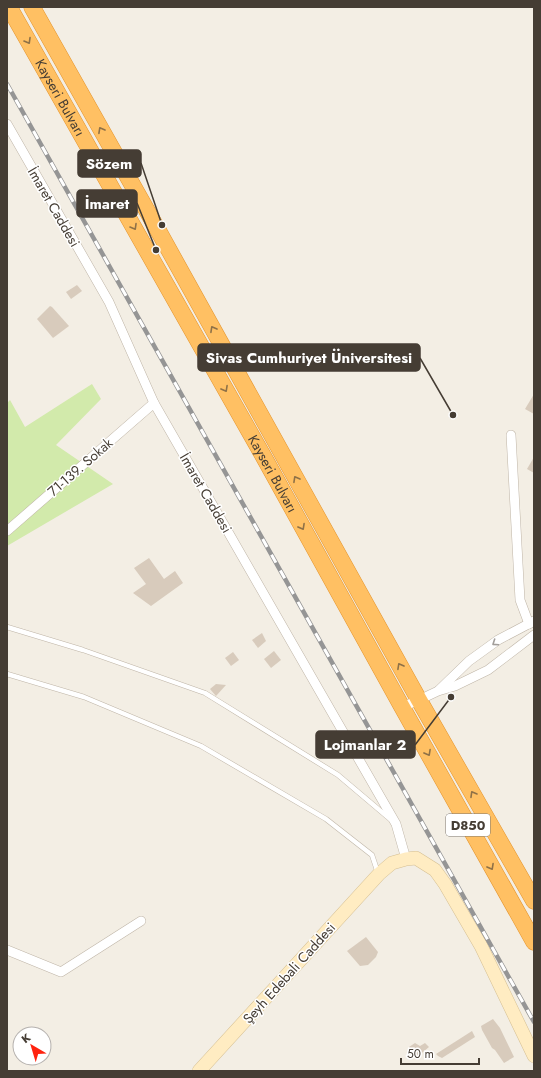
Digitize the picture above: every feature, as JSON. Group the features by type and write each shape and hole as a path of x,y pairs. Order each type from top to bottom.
{"highway":[{"name":"Kayseri Bulvarı","path":"9,7 266,461 534,942"},
{"name":"Kayseri Bulvarı","path":"32,7 419,700 534,901"}],"street":[{"name":"İmaret Caddesi","path":"7,124 109,302 154,402 396,824 406,859"},
{"name":"71-139. Sokak","path":"7,531 154,402"},
{"path":"438,691 469,661 498,640 532,623 520,600 511,435"},
{"path":"402,707 438,691 455,686 488,670 534,635"},
{"path":"406,859 416,858 425,863 435,870 445,884 481,946 534,1056"},
{"name":"Şeyh Edebali Caddesi","path":"199,1071 379,874 392,863 406,859"},
{"path":"7,950 61,972 141,921"}],"lane":[{"path":"7,627 83,650 206,693 338,775 396,824"},
{"path":"7,674 84,696 201,746 326,819 372,855 379,874"}],"green space":[{"path":"92,384 101,399 56,445 113,484 7,546 7,403 10,400 25,427"}],"building":[{"path":"77,285 82,291 71,299 66,292"},
{"path":"50,306 69,326 53,338 37,319"},
{"path":"534,394 534,414 525,409"},
{"path":"534,457 534,473 527,469"},
{"path":"149,558 164,579 175,571 183,583 151,606 133,593 146,584 134,568"},
{"path":"262,633 266,641 258,648 252,640"},
{"path":"274,651 281,660 271,668 264,659"},
{"path":"233,652 239,660 231,666 225,658"},
{"path":"216,684 226,685 216,696 210,689"},
{"path":"366,937 378,952 376,957 368,965 360,966 347,951"},
{"path":"493,1019 500,1028 514,1057 504,1063 492,1048 481,1026"},
{"path":"472,1031 475,1037 442,1058 436,1054"},
{"path":"415,1043 420,1046 425,1043 429,1047 417,1057 409,1047"}],"railway":[{"path":"7,84 534,1022"}],"place":[{"name":"Sözem","path":"162,225"},
{"name":"İmaret","path":"156,250"},
{"name":"Sivas Cumhuriyet Üniversitesi","path":"453,415"},
{"name":"Lojmanlar 2","path":"451,697"}]}
